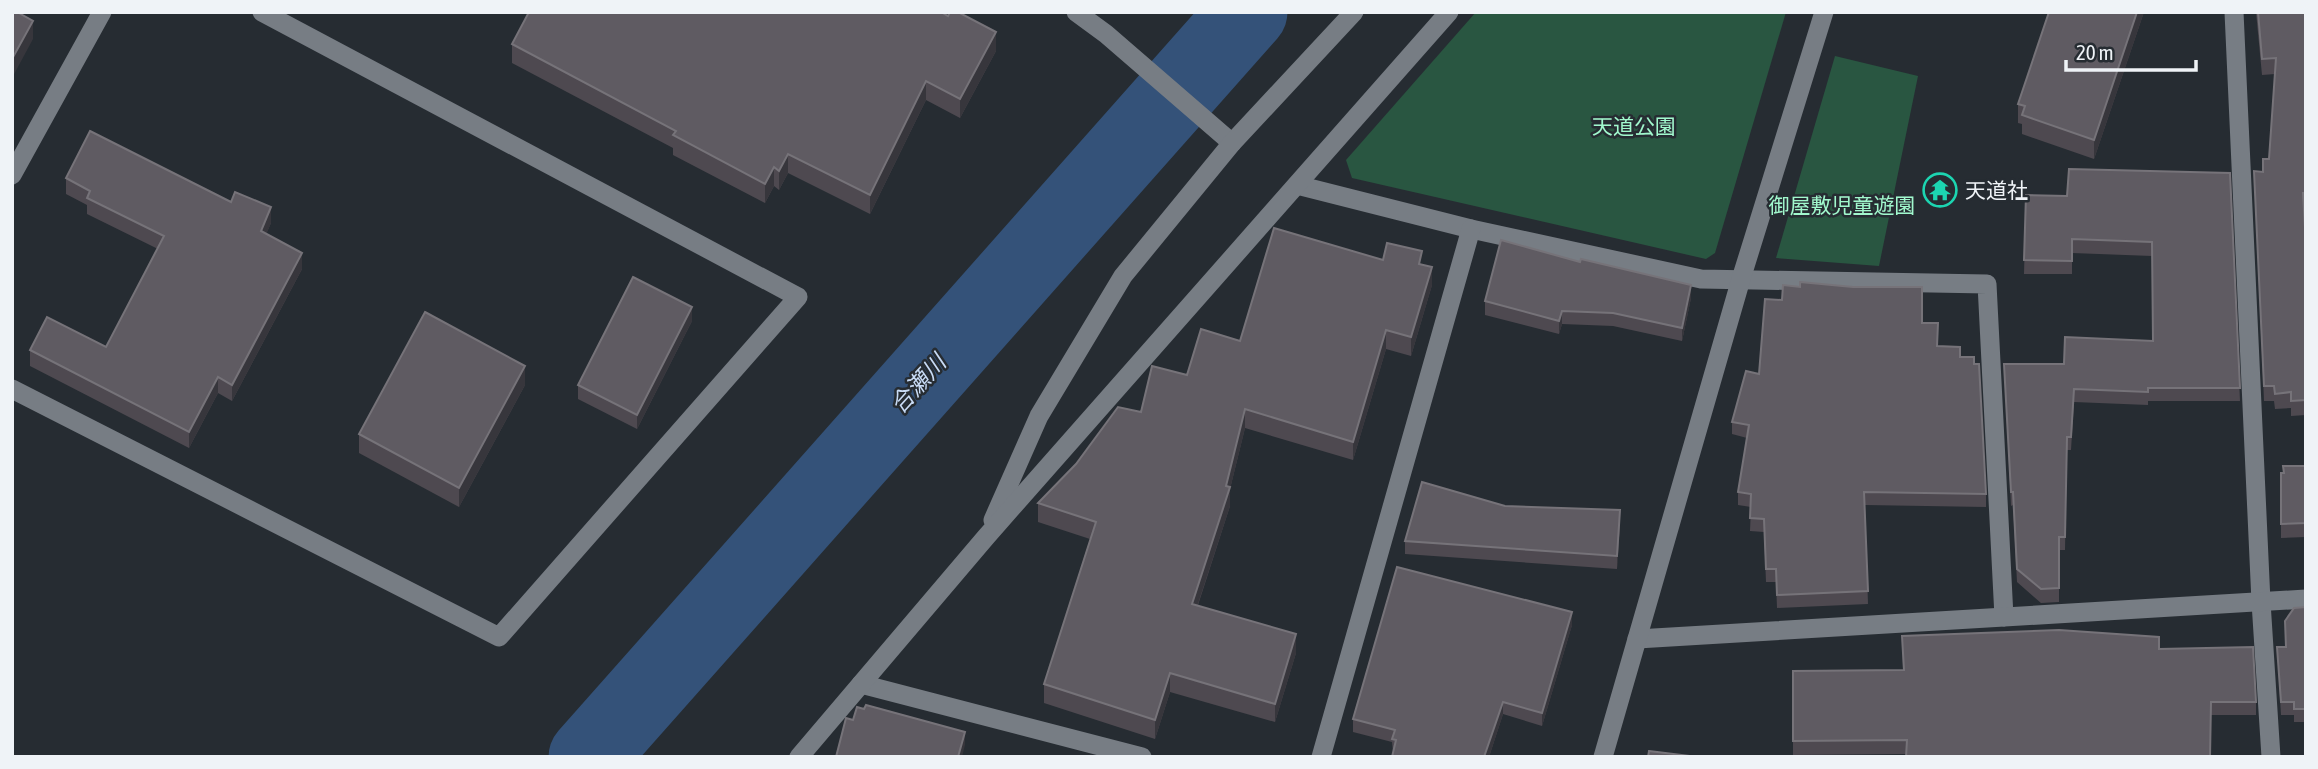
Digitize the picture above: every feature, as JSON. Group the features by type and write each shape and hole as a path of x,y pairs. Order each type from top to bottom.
{"street":[{"path":"12,175 102,12"},
{"path":"12,389 499,637 798,297 262,12"},
{"path":"1076,12 1106,34 1232,143"},
{"path":"986,537 1040,416 1123,276 1232,143 1354,12"},
{"path":"799,757 986,537 1449,12"},
{"path":"1603,757 1741,279 1824,12"},
{"path":"2234,12 2260,602 2271,757"},
{"path":"1297,185 1471,229 1701,279 1987,284 2004,617"},
{"path":"1321,757 1471,229"},
{"path":"1637,639 2306,598"},
{"path":"862,684 1142,757"}],"green space":[{"name":"天道公園","path":"1476,12 1786,12 1715,253 1706,259 1352,178 1346,160"},
{"name":"御屋敷児童遊園","path":"1835,56 1918,76 1879,266 1776,258"}],"building":[{"path":"12,12 33,21 12,59"},
{"path":"529,12 941,12 948,16 950,12 958,12 996,32 960,99 926,81 870,195 788,154 779,171 774,167 765,184 673,135 676,131 512,44"},
{"path":"2049,12 2137,12 2094,140 2022,115 2025,106 2018,104"},
{"path":"2258,12 2306,12 2306,193 2303,193 2306,245 2306,400 2291,401 2291,392 2275,394 2274,386 2264,386 2254,171 2263,172 2263,159 2269,159 2276,58 2262,59"},
{"path":"90,131 231,202 235,192 271,207 261,231 302,253 232,385 218,377 189,432 30,350 47,317 106,347 164,236 87,198 90,191 66,178"},
{"path":"2069,169 2230,173 2240,388 2148,388 2148,392 2074,389 2071,437 2067,437 2065,537 2059,537 2059,588 2041,589 2017,569 2004,364 2064,364 2065,337 2153,341 2152,242 2072,239 2072,261 2024,260 2026,195 2067,196"},
{"path":"1274,228 1383,260 1387,243 1422,251 1419,264 1432,267 1411,337 1386,330 1353,442 1245,409 1226,486 1230,487 1192,604 1296,634 1275,704 1170,673 1155,720 1044,684 1096,522 1038,503 1076,464 1118,407 1141,412 1152,366 1187,375 1201,329 1240,341"},
{"path":"1501,240 1580,262 1581,259 1691,285 1682,328 1613,313 1562,311 1559,321 1485,301"},
{"path":"633,277 692,307 637,415 578,385"},
{"path":"1800,282 1853,287 1922,287 1922,323 1938,323 1937,346 1960,347 1960,357 1974,357 1974,364 1979,364 1986,494 1864,492 1868,591 1777,595 1776,569 1766,569 1764,519 1750,518 1751,494 1738,492 1749,425 1732,422 1746,371 1759,374 1765,299 1782,300 1783,285 1800,287"},
{"path":"425,312 525,366 459,488 359,434"},
{"path":"2283,466 2306,466 2306,523 2281,524"},
{"path":"1422,482 1505,506 1620,510 1617,556 1405,541"},
{"path":"1397,567 1572,612 1542,713 1503,702 1484,757 1392,757 1395,730 1353,719"},
{"path":"2306,607 2306,709 2294,709 2294,702 2281,702 2277,647 2286,647 2285,621 2294,608"},
{"path":"2059,630 2159,637 2159,649 2253,647 2256,702 2211,702 2210,757 1906,757 1907,740 1793,741 1793,671 1904,670 1902,636"},
{"path":"866,705 965,732 958,757 836,757 846,718 853,720 857,707 864,709"},
{"path":"1649,751 1698,757 1648,757"}],"waterway":[{"name":"合瀬川","path":"588,757 1248,12"}],"place":[{"name":"天道社","path":"1940,190"}]}
